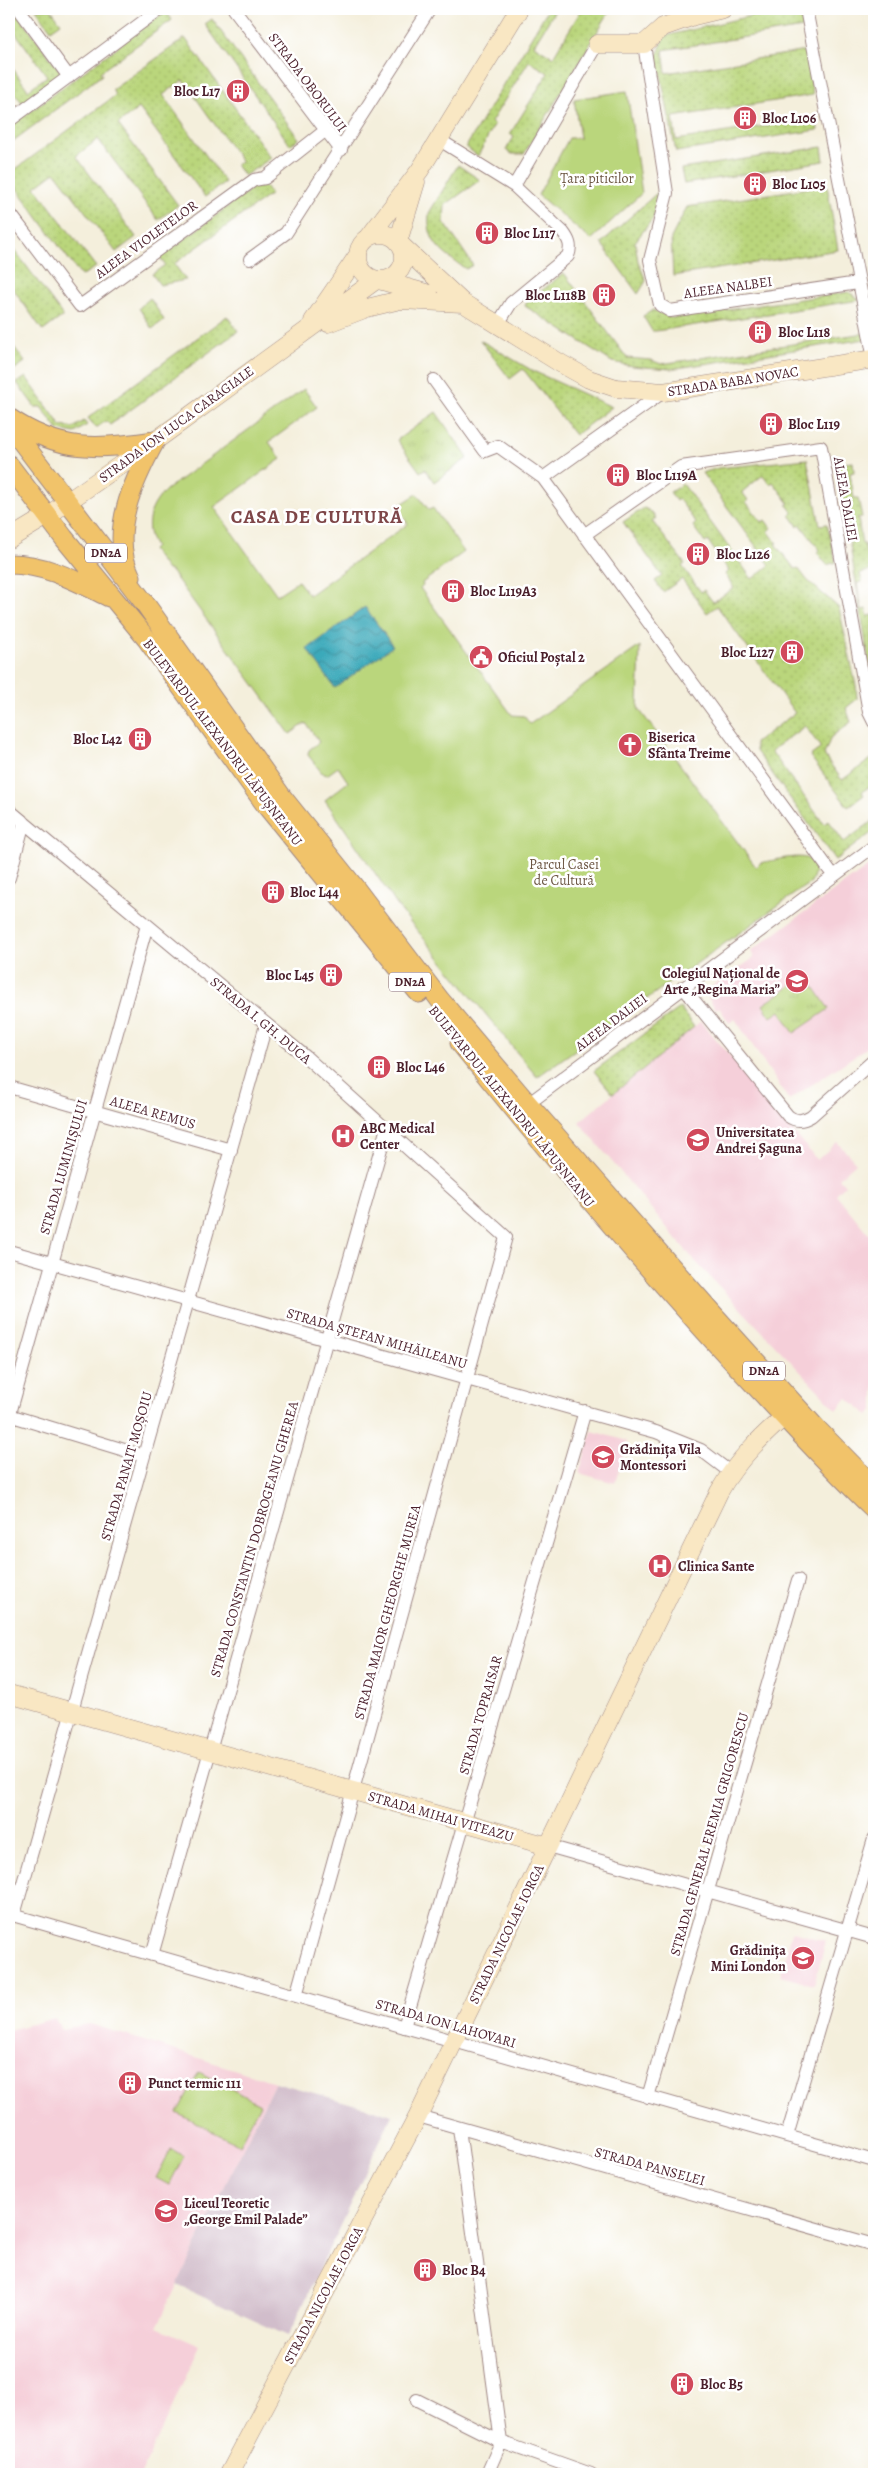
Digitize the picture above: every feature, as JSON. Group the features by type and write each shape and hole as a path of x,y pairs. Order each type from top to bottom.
{"main road":[{"path":"9,418 39,436 79,447 122,446 155,440"},
{"name":"DN2A","path":"9,425 67,502"},
{"path":"146,604 126,567 122,548 126,510 134,484 155,440"},
{"name":"DN2A","path":"9,465 47,516"},
{"name":"BULEVARDUL ALEXANDRU LĂPUȘNEANU","path":"67,502 146,604 282,797 355,888 440,1000 874,1509"},
{"name":"BULEVARDUL ALEXANDRU LĂPUȘNEANU","path":"47,516 146,638 265,804 513,1109 622,1238 790,1411 874,1486"},
{"path":"9,564 34,566 59,573 115,600"}],"street":[{"path":"19,9 69,77"},
{"path":"9,121 160,9"},
{"path":"250,259 286,233 430,9"},
{"path":"420,170 399,243 404,256 402,267 390,278 377,280 364,273 358,262 360,248 420,170 519,9"},
{"path":"514,186 597,44 644,44 663,27 694,16 723,9"},
{"path":"806,9 874,359"},
{"name":"STRADA OBORULUI","path":"236,10 341,150"},
{"name":"ALEEA NALBEI","path":"644,44 667,193 650,260 660,305 670,311 858,283"},
{"name":"ALEEA VIOLETELOR","path":"9,212 80,306 254,180 265,178 326,130"},
{"path":"438,140 514,186 563,232 569,241 570,250 564,261 511,303 498,324"},
{"path":"369,237 381,234 399,243"},
{"name":"STRADA BABA NOVAC","path":"399,243 464,303 589,379 616,388 663,392 874,359"},
{"name":"STRADA ION LUCA CARAGIALE","path":"305,333 358,255"},
{"name":"STRADA BABA NOVAC","path":"377,280 464,303"},
{"name":"STRADA ION LUCA CARAGIALE","path":"47,516 377,280"},
{"path":"305,333 367,308 400,300 464,303"},
{"path":"434,380 485,451 498,446 542,478 833,875"},
{"path":"542,478 663,392"},
{"name":"ALEEA DALIEI","path":"584,535 681,467 821,447 869,712 874,722"},
{"path":"9,539 47,516"},
{"name":"STRADA I. GH. DUCA","path":"9,810 306,1057 506,1237"},
{"path":"9,878 24,822"},
{"name":"ALEEA DALIEI","path":"528,1104 874,846"},
{"name":"STRADA LUMINIȘULUI","path":"9,1416 147,925"},
{"path":"683,987 793,1120 800,1121 811,1116 874,1060"},
{"name":"STRADA PANAIT MOȘOIU","path":"11,1914 72,1712 266,1025"},
{"name":"ALEEA REMUS","path":"9,1087 231,1150"},
{"name":"STRADA CONSTANTIN DOBROGEANU GHEREA","path":"152,1955 386,1131"},
{"name":"STRADA MAIOR GHEORGHE MUREA","path":"296,1996 506,1237"},
{"name":"STRADA ȘTEFAN MIHĂILEANU","path":"9,1251 656,1432 694,1447 712,1457 730,1472"},
{"name":"STRADA TOPRAISAR","path":"404,2027 585,1411"},
{"name":"STRADA NICOLAE IORGA","path":"229,2474 418,2116 730,1472 744,1454 790,1411"},
{"path":"9,1416 144,1456"},
{"name":"STRADA GENERAL EREMIA GRIGORESCU","path":"648,2097 798,1580"},
{"name":"STRADA MIHAI VITEAZU","path":"9,1694 874,1938"},
{"path":"787,2136 874,1840"},
{"name":"STRADA ION LAHOVARI","path":"11,1914 874,2161"},
{"name":"STRADA PANSELEI","path":"418,2116 874,2244"},
{"path":"459,2128 501,2442 487,2474"},
{"path":"417,2400 501,2442 590,2474"}],"shaded area":[{"name":"Colegiul Național de Arte „Regina Maria”","path":"874,862 874,1043 789,1100 735,1019 729,1023 719,1007 716,1009 708,998 709,991 714,985 754,958 751,951"},
{"path":"701,1021 817,1160 837,1142 856,1163 839,1178 845,1185 836,1194 874,1241 874,1409 869,1415 847,1398 837,1410 694,1260 579,1122"},
{"name":"Grădinița Vila Montessori","path":"592,1431 627,1441 615,1483 579,1473"},
{"name":"Grădinița Mini London","path":"792,1932 826,1941 814,1985 780,1976"},
{"path":"55,2018 61,2029 90,2024 275,2082 157,2327 200,2346 141,2474 9,2474 9,2030"},
{"path":"275,2082 392,2115 288,2336 177,2285"}],"green space":[{"path":"9,9 14,9 63,75 23,104 9,85 9,63 28,90 47,76 9,24"},
{"path":"36,9 51,9 61,23 51,30"},
{"path":"548,9 556,9 534,45 553,57 582,9 611,9 524,154 512,154 506,150 514,137 510,134 548,73 529,61 491,122 494,125 478,156 466,147"},
{"path":"780,9 800,9 803,28 663,50 666,73 806,51 813,95 673,117 676,140 816,118 818,130 676,152 657,56 665,36"},
{"path":"166,11 172,20 100,72 102,75 9,144 9,127"},
{"path":"212,19 299,139 290,145 205,24"},
{"path":"185,38 271,158 244,176 236,165 241,161 183,80 163,95 225,182 205,197 139,108 118,124 178,205 158,220 98,139 76,156 136,237 116,252 55,172 35,187 96,267 81,276 9,178 9,174 116,95 112,90"},
{"name":"Țara piticilor","path":"627,91 642,193 591,240 538,195 569,138 580,138 574,99"},
{"path":"822,147 824,161 684,184 681,169"},
{"path":"458,165 480,180 445,205 444,222 473,265 466,269 438,247 430,233 429,224 429,213"},
{"path":"827,185 838,250 673,276 671,238 687,207"},
{"path":"264,186 271,194 174,264 186,280 160,285 152,274 165,265 160,257 254,187"},
{"path":"657,193 660,199 654,217 635,242 638,261 646,281 638,294 601,243"},
{"path":"9,242 63,316 43,331 9,283"},
{"path":"564,273 627,358 651,360 661,364 865,333 866,339 671,369 632,366 612,362 525,306 527,302"},
{"path":"849,292 860,300 656,331 652,331 643,316 653,310 672,318"},
{"path":"150,298 164,320 152,329 139,308"},
{"path":"227,316 238,331 110,425 106,421 96,428 88,418"},
{"path":"9,340 25,362 9,373"},
{"path":"480,340 533,371 612,407 575,435 523,369 510,379"},
{"path":"26,377 61,426 73,428 84,421 87,425 75,433 58,430 41,407 35,407 17,383"},
{"name":"Parcul Casei de Cultură","path":"304,389 317,407 269,442 281,459 214,507 277,595 298,581 309,595 408,524 397,507 417,494 429,510 433,508 464,552 422,583 423,585 420,588 512,715 524,716 530,724 640,646 638,708 756,867 760,863 799,857 808,858 813,863 815,870 811,882 537,1077 399,908 325,800 348,782 338,767 327,775 322,773 308,755 309,750 319,742 306,723 290,734 171,571 167,570 152,550 155,547 149,531 150,517 160,496"},
{"path":"436,412 468,458 434,482 425,469 420,472 397,440"},
{"path":"807,459 820,525 827,524 836,562 827,565 817,552 820,550 800,524 798,526 790,515 793,513 787,505 789,503 773,482 770,484 763,475 742,492 748,500 746,502 762,522 765,520 771,528 768,531 777,543 775,544 795,569 798,568 807,580 839,608 856,686 857,699 846,708 851,722 831,737 824,755 842,780 874,757 874,783 862,792 864,795 848,807 810,756 821,748 805,726 771,751 824,824 829,821 844,842 874,820 874,831 835,860 756,751 755,743 795,713 717,606 707,613 682,579 663,592 655,581 662,576 623,522 644,508 650,511 656,518 652,521 685,564 682,566 701,592 704,590 713,602 734,588 725,574 729,571 708,541 705,543 693,526 696,523 679,499 676,501 670,492 683,484 752,579 770,565 702,473 718,468"},
{"path":"853,462 854,472 850,473 854,498 858,498 862,517 858,518 862,544 864,544 866,553 874,551 874,570 860,573 862,582 857,583 862,610 866,609 868,616 874,615 874,627 872,627 874,694 837,464"},
{"path":"806,975 829,1009 794,1033 780,1011 771,1017 763,1005"},
{"path":"680,1008 694,1027 613,1094 594,1071"},
{"path":"199,2072 260,2104 239,2145 177,2113"},
{"path":"171,2149 184,2156 169,2185 156,2178"}],"water":[{"path":"365,607 393,646 335,688 307,649"}],"place":[{"name":"Bloc L17","path":"238,91"},
{"name":"Bloc L106","path":"745,118"},
{"name":"Bloc L105","path":"755,184"},
{"name":"Bloc L117","path":"487,233"},
{"name":"Bloc L118B","path":"604,295"},
{"name":"Bloc L118","path":"760,332"},
{"name":"Bloc L119","path":"771,424"},
{"name":"Bloc L119A","path":"618,475"},
{"name":"Bloc L126","path":"698,554"},
{"name":"Bloc L119A3","path":"453,591"},
{"name":"Bloc L127","path":"792,652"},
{"name":"Oficiul Poștal 2","path":"481,657"},
{"name":"Bloc L42","path":"140,739"},
{"name":"Biserica Sfânta Treime","path":"630,745"},
{"name":"Bloc L44","path":"273,892"},
{"name":"Bloc L45","path":"331,975"},
{"name":"Colegiul Național de Arte „Regina Maria”","path":"797,981"},
{"name":"Bloc L46","path":"379,1067"},
{"name":"ABC Medical Center","path":"343,1136"},
{"name":"Universitatea Andrei Șaguna","path":"698,1140"},
{"name":"Grădinița Vila Montessori","path":"603,1457"},
{"name":"Clinica Sante","path":"660,1566"},
{"name":"Grădinița Mini London","path":"803,1958"},
{"name":"Punct termic 111","path":"130,2083"},
{"name":"Liceul Teoretic „George Emil Palade”","path":"166,2211"},
{"name":"Bloc B4","path":"425,2270"},
{"name":"Bloc B5","path":"682,2384"}],"district":[{"name":"CASA DE CULTURĂ","path":"317,516"}]}
